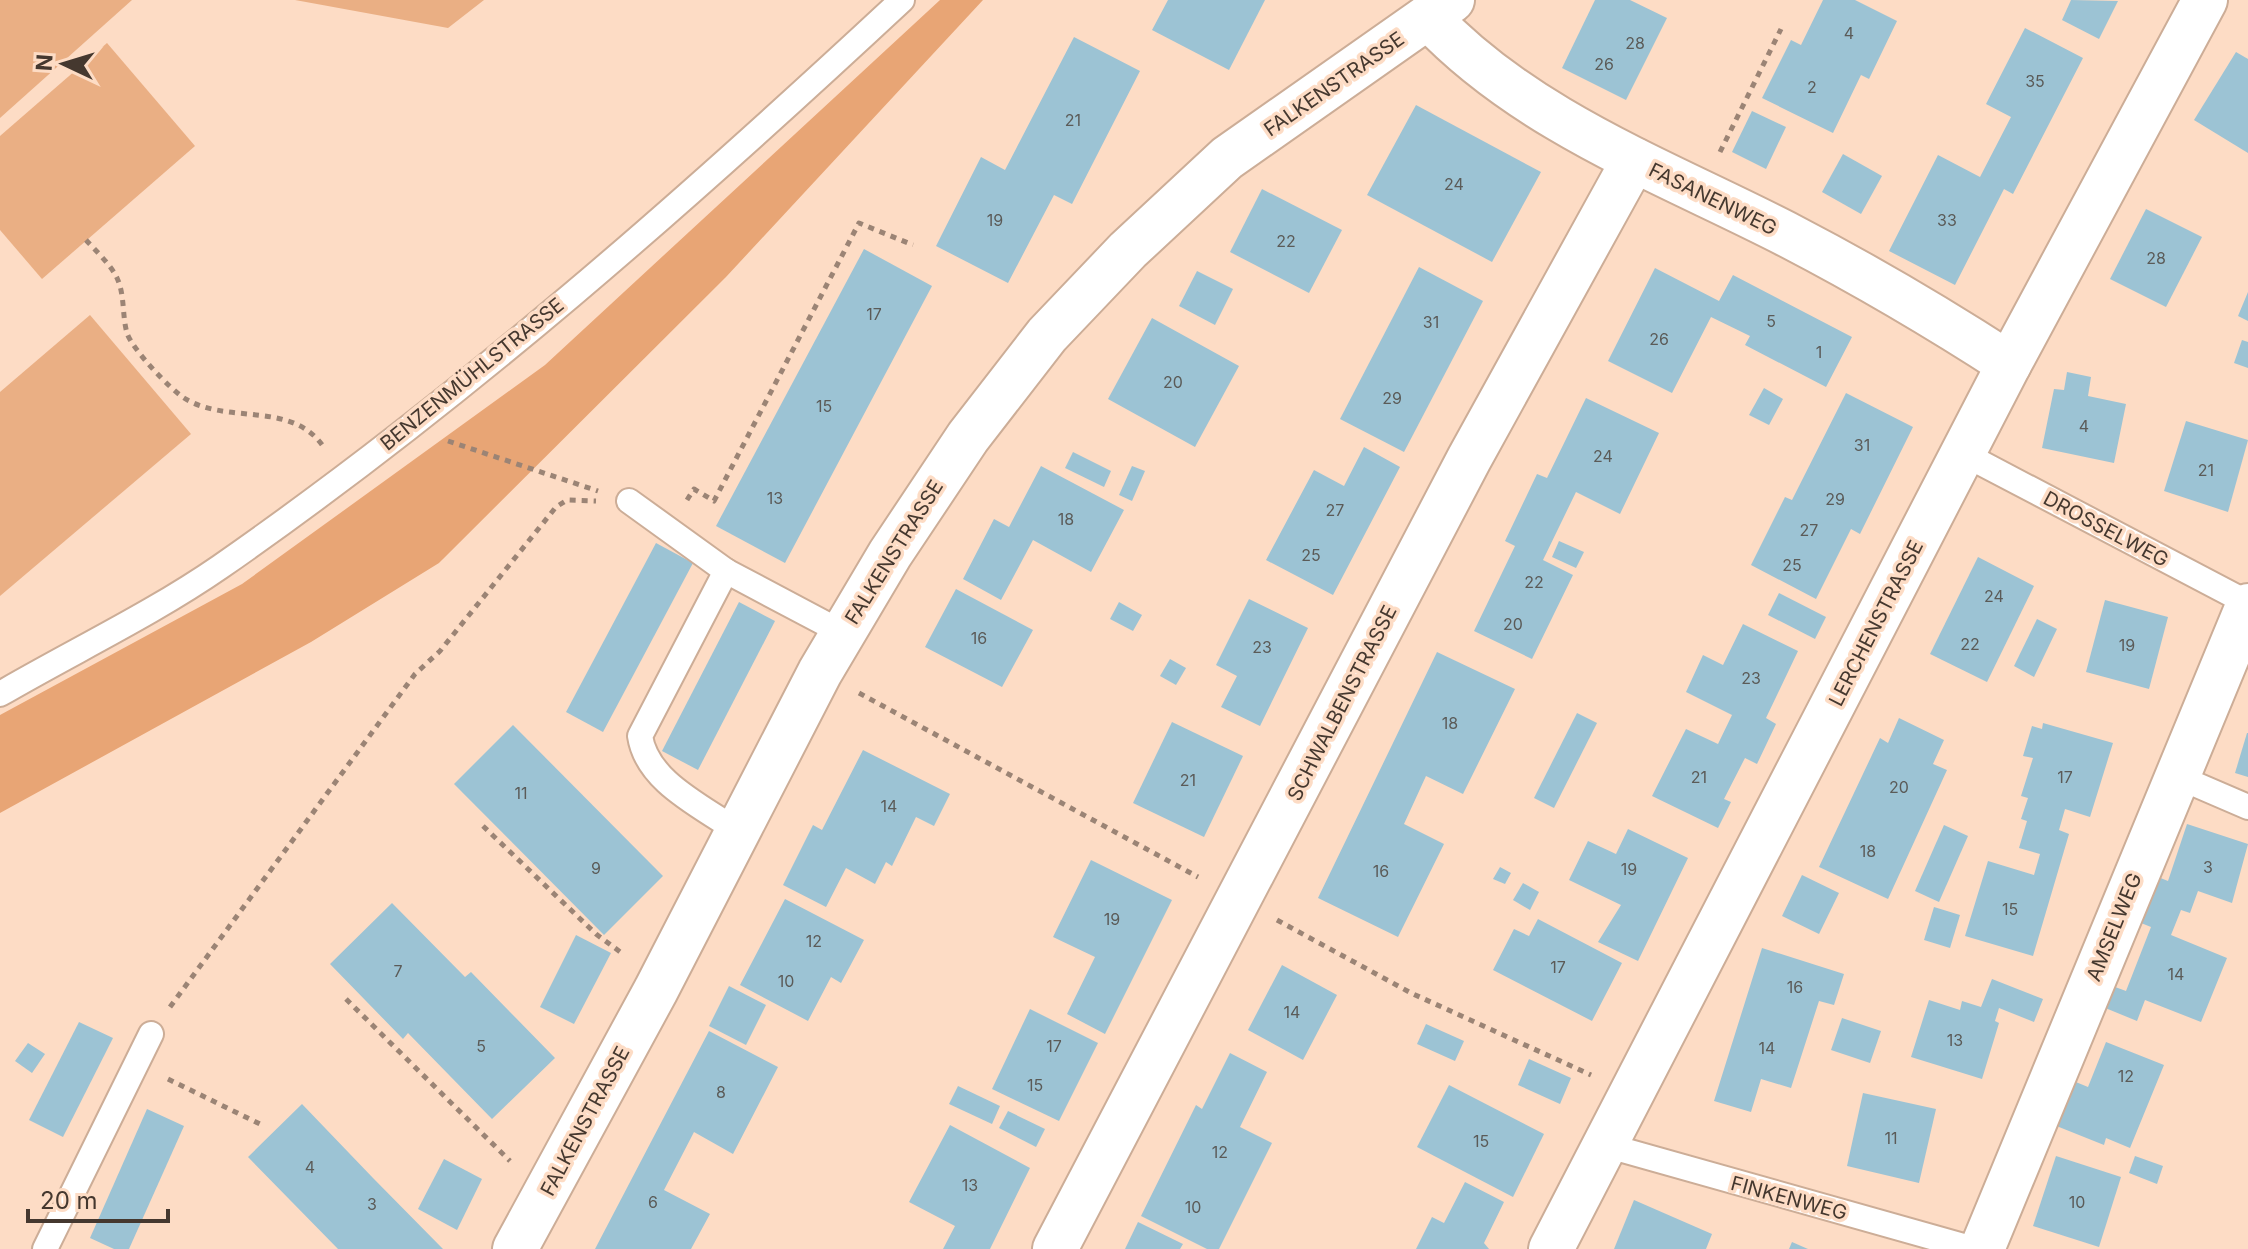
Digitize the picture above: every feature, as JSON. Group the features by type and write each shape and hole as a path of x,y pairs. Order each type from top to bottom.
{"street":[{"name":"LERCHENSTRASSE","path":"1551,1249 2009,364 2205,0"},
{"name":"FASANENWEG","path":"1440,9 1451,42 1528,100 1634,160 1789,235 1919,306 2009,364"},
{"name":"FALKENSTRASSE","path":"515,1249 656,990 843,633 968,437 1047,335 1108,271 1227,158 1440,9"},
{"name":"SCHWALBENSTRASSE","path":"1055,1249 1469,459 1634,160"},
{"name":"AMSELWEG","path":"1982,1249 2248,604"}],"lane":[{"name":"BENZENMÜHLSTRASSE","path":"0,694 217,568 342,477 527,333 785,110 902,0"},
{"name":"DROSSELWEG","path":"1964,454 2248,604"},
{"path":"629,501 726,571 843,633"},
{"path":"726,571 640,736 643,754 657,775 737,831"},
{"path":"2176,776 2248,807"},
{"path":"45,1249 151,1034"},
{"name":"FINKENWEG","path":"1605,1145 1974,1249"}],"path":[{"path":"1700,193 1781,29"},
{"path":"668,529 694,489 714,501 859,223 913,245"},
{"path":"86,240 117,277 128,336 184,398 225,413 272,415 295,422 316,434 342,477"},
{"path":"406,427 629,501"},
{"path":"151,1034 415,674 440,651 556,507 567,500 629,501"},
{"path":"483,826 596,934 628,959 656,990"},
{"path":"346,999 545,1195"},
{"path":"135,1062 264,1126"}],"shaded area":[{"path":"0,0 132,0 0,118"},
{"path":"295,0 484,0 448,28"},
{"path":"940,0 983,0 726,277 439,563 311,642 0,813 0,715 242,584 545,365"},
{"path":"107,43 195,146 42,279 0,230 0,136"},
{"path":"90,315 191,434 0,596 0,392"}],"building":[{"path":"1168,0 1265,0 1229,70 1152,30"},
{"path":"1595,0 1630,0 1667,18 1626,100 1562,68"},
{"path":"1823,0 1855,0 1897,21 1869,79 1861,75 1833,133 1762,98 1791,40 1801,45"},
{"path":"2071,0 2118,1 2099,39 2062,20"},
{"path":"2025,28 2083,58 2013,194 2004,189 1955,285 1889,251 1938,155 1980,177 2011,117 1986,104"},
{"path":"1074,37 1140,71 1072,204 1054,195 1008,283 936,246 981,157 1005,170"},
{"path":"2236,52 2248,59 2248,153 2194,120"},
{"path":"1416,105 1541,172 1492,262 1367,195"},
{"path":"1752,111 1786,127 1766,169 1732,152"},
{"path":"1843,154 1882,176 1861,214 1822,192"},
{"path":"1262,189 1342,230 1309,293 1230,252"},
{"path":"2146,209 2202,237 2166,307 2110,279"},
{"path":"864,249 932,286 785,563 716,526"},
{"path":"1419,267 1483,301 1404,452 1340,419"},
{"path":"1655,268 1719,301 1733,275 1852,337 1826,387 1745,345 1750,336 1711,317 1672,393 1608,361"},
{"path":"1197,271 1233,289 1215,325 1179,306"},
{"path":"2248,292 2248,321 2238,316"},
{"path":"1152,318 1239,366 1195,447 1108,399"},
{"path":"2242,340 2248,342 2248,368 2234,363"},
{"path":"2067,372 2091,377 2088,396 2126,404 2114,463 2042,448 2054,389 2064,390"},
{"path":"1764,388 1783,399 1769,425 1749,415"},
{"path":"1846,393 1913,427 1860,534 1851,529 1816,599 1751,565 1785,497 1792,500"},
{"path":"1586,398 1659,433 1620,514 1576,492 1543,560 1573,575 1532,659 1474,631 1515,546 1505,541 1537,474 1547,478"},
{"path":"2186,421 2248,440 2228,512 2164,491"},
{"path":"1364,447 1400,467 1333,595 1266,560 1314,470 1344,486"},
{"path":"1073,452 1111,471 1104,487 1065,468"},
{"path":"1041,466 1124,510 1091,572 1033,540 1001,600 963,579 994,519 1009,527"},
{"path":"1132,466 1145,471 1132,501 1119,495"},
{"path":"1559,541 1584,552 1576,568 1552,557"},
{"path":"656,543 693,563 603,732 566,712"},
{"path":"1978,557 2034,586 1987,682 1930,654"},
{"path":"956,589 1033,630 1002,687 925,647"},
{"path":"1779,593 1826,617 1815,639 1768,615"},
{"path":"1249,599 1308,628 1260,726 1221,707 1237,676 1216,665"},
{"path":"2105,600 2168,617 2149,689 2086,672"},
{"path":"739,602 775,621 698,770 662,751"},
{"path":"1119,602 1142,615 1133,631 1110,619"},
{"path":"2037,619 2057,629 2034,677 2014,666"},
{"path":"1743,624 1798,651 1766,718 1776,724 1757,764 1745,758 1724,799 1731,802 1718,828 1652,796 1686,729 1718,744 1732,715 1686,692 1703,655 1723,665"},
{"path":"1437,652 1515,689 1463,794 1426,776 1404,824 1444,844 1398,937 1318,898"},
{"path":"1170,659 1186,668 1176,685 1160,676"},
{"path":"1577,713 1597,723 1554,808 1534,798"},
{"path":"1899,718 1944,740 1933,764 1947,770 1888,899 1819,867 1880,738 1888,743"},
{"path":"1172,722 1243,756 1204,837 1133,803"},
{"path":"2043,723 2113,743 2090,817 2065,809 2059,830 2069,834 2033,956 1965,936 1988,861 2034,875 2040,854 2019,848 2027,821 2021,819 2028,798 2021,796 2033,758 2023,756 2032,726 2042,729"},
{"path":"513,725 663,876 604,935 454,784"},
{"path":"2248,733 2248,777 2235,773"},
{"path":"863,750 950,794 934,826 916,817 892,866 886,862 875,884 846,868 826,907 783,885 813,825 822,830"},
{"path":"2187,824 2248,844 2232,903 2198,891 2190,913 2181,910 2171,935 2227,958 2201,1022 2145,1000 2137,1021 2098,1005 2107,984 2126,991 2151,927 2141,923 2158,877 2168,881"},
{"path":"1944,825 1968,836 1939,902 1915,891"},
{"path":"1628,829 1688,858 1638,961 1598,942 1621,905 1569,880 1588,841 1616,854"},
{"path":"1091,860 1172,900 1105,1034 1067,1014 1095,957 1053,937"},
{"path":"1500,867 1511,873 1505,884 1493,879"},
{"path":"1802,875 1839,893 1819,934 1782,916"},
{"path":"1523,883 1539,892 1530,910 1513,900"},
{"path":"785,899 864,940 841,983 831,977 808,1021 740,985"},
{"path":"392,903 465,977 471,972 555,1058 492,1119 408,1033 403,1039 330,964"},
{"path":"1934,907 1960,915 1950,948 1924,940"},
{"path":"1538,919 1622,963 1592,1021 1493,970 1514,929 1529,936"},
{"path":"576,935 611,953 574,1024 540,1007"},
{"path":"1762,948 1844,974 1834,1005 1819,1001 1791,1088 1761,1079 1751,1112 1714,1101"},
{"path":"1282,965 1337,995 1303,1060 1248,1030"},
{"path":"1992,979 2043,999 2034,1022 1999,1008 1995,1021 1999,1023 1982,1079 1911,1057 1929,1000 1960,1010 1962,1001 1981,1007"},
{"path":"729,986 766,1005 746,1045 709,1026"},
{"path":"1030,1009 1098,1043 1059,1121 992,1089"},
{"path":"1842,1018 1881,1031 1870,1063 1831,1050"},
{"path":"79,1022 113,1038 63,1137 29,1120"},
{"path":"1426,1024 1464,1041 1455,1061 1417,1044"},
{"path":"709,1031 778,1067 733,1154 694,1132 664,1190 710,1214 691,1249 595,1249"},
{"path":"2106,1042 2164,1065 2130,1148 2106,1138 2104,1145 2054,1125 2071,1080 2088,1087"},
{"path":"28,1043 45,1054 32,1073 15,1061"},
{"path":"1230,1053 1267,1072 1240,1127 1272,1143 1219,1249 1207,1249 1141,1216 1196,1105 1202,1109"},
{"path":"1529,1059 1571,1078 1560,1104 1518,1085"},
{"path":"1449,1085 1544,1134 1513,1197 1417,1147"},
{"path":"958,1086 1000,1106 992,1124 949,1104"},
{"path":"1863,1093 1936,1109 1919,1183 1847,1166"},
{"path":"302,1104 443,1249 338,1249 248,1157"},
{"path":"147,1109 184,1126 129,1249 114,1249 90,1238"},
{"path":"1008,1111 1045,1129 1036,1147 999,1128"},
{"path":"950,1125 1030,1168 990,1249 943,1249 955,1226 909,1202"},
{"path":"2056,1156 2121,1177 2099,1247 2033,1226"},
{"path":"2135,1156 2163,1166 2157,1184 2129,1173"},
{"path":"444,1159 482,1179 457,1230 418,1209"},
{"path":"1465,1182 1504,1202 1484,1243 1489,1249 1416,1249 1432,1217 1444,1223"},
{"path":"1634,1200 1712,1234 1706,1249 1614,1249"},
{"path":"1138,1222 1183,1244 1180,1249 1125,1249"},
{"path":"1792,1242 1808,1249 1789,1249"}]}
